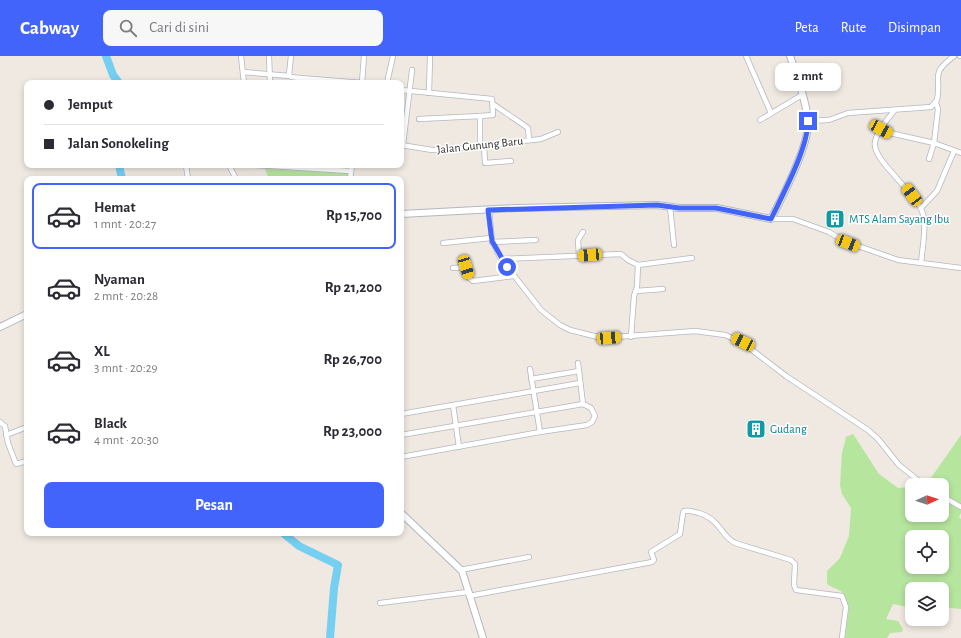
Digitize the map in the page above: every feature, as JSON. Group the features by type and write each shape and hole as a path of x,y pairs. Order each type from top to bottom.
{"street":[{"path":"241,56 244,80"},
{"path":"269,56 268,74 269,80"},
{"path":"290,76 291,56"},
{"path":"362,80 364,56"},
{"path":"388,80 393,56"},
{"path":"430,56 430,93"},
{"path":"746,56 771,113"},
{"path":"772,217 801,152 808,121 790,56"},
{"path":"929,159 934,143 938,109 936,103 938,92 937,76 951,57"},
{"path":"404,130 412,70"},
{"path":"243,72 290,76 298,80"},
{"path":"404,90 491,98 493,104 493,115 419,119"},
{"path":"760,120 802,95"},
{"path":"808,121 828,120 848,112 893,112 928,108 936,103"},
{"path":"493,104 528,128 529,140"},
{"path":"893,112 882,127 875,142 876,154 900,180 921,208 924,220 921,263"},
{"path":"480,116 485,163 511,161"},
{"path":"882,127 890,133 934,143 961,153"},
{"name":"Jalan Gunung Baru","path":"404,145 435,150 482,146 544,139 558,132"},
{"path":"921,208 937,191 954,151"},
{"path":"326,168 351,171"},
{"path":"350,176 352,168"},
{"path":"404,214 647,205 716,208 793,219 829,232 844,241 880,255 898,260 961,268"},
{"path":"670,207 674,245"},
{"path":"488,210 492,240 501,259 513,276 545,314 565,328 602,338 695,331 725,335 743,342 792,380 868,430 878,439 899,465 915,478"},
{"path":"579,256 578,240 583,232"},
{"path":"443,244 492,240 536,240"},
{"path":"501,259 621,254 628,260 638,265 692,258"},
{"path":"631,337 638,265"},
{"path":"453,268 466,267 469,278 473,281 513,276"},
{"path":"636,291 663,288"},
{"path":"0,327 24,315"},
{"path":"578,363 583,404"},
{"path":"530,369 540,432"},
{"path":"531,379 579,371"},
{"path":"404,413 580,383"},
{"path":"404,435 583,404 588,405 594,413 594,419 590,424 404,456"},
{"path":"453,405 459,447"},
{"path":"0,422 5,426 6,435 16,464 24,462"},
{"path":"6,435 24,428"},
{"path":"949,500 961,507"},
{"path":"380,603 468,594 652,562 654,560 651,552 680,534 683,513 684,511 689,510 712,518 730,541 791,560 794,564 794,585 796,590 842,596 846,607 842,638"},
{"path":"404,516 460,570 464,576 468,594 483,638"},
{"path":"460,570 529,557"}],"green space":[{"path":"265,169 351,173 350,176 268,176"},
{"path":"853,434 879,474 898,488 905,488 905,522 949,522 949,478 931,478 961,435 961,513 959,517 961,519 961,609 949,608 949,582 905,582 905,607 893,604 886,619 898,621 903,629 902,632 890,633 887,638 845,638 849,607 841,591 827,584 827,571 840,558 849,536 851,508 842,494 840,485 842,453 846,437"}],"waterway":[{"path":"106,56 113,75 117,80"},
{"path":"120,168 121,176"},
{"path":"287,536 299,546 338,565 334,588 330,638"}],"place":[{"name":"MTS Alam Sayang Ibu","path":"835,219"},
{"name":"Gudang","path":"756,429"}],"route":[{"path":"507,267 492,241 488,210 657,205 679,208 716,208 771,219 801,152 808,127 808,121"}]}
